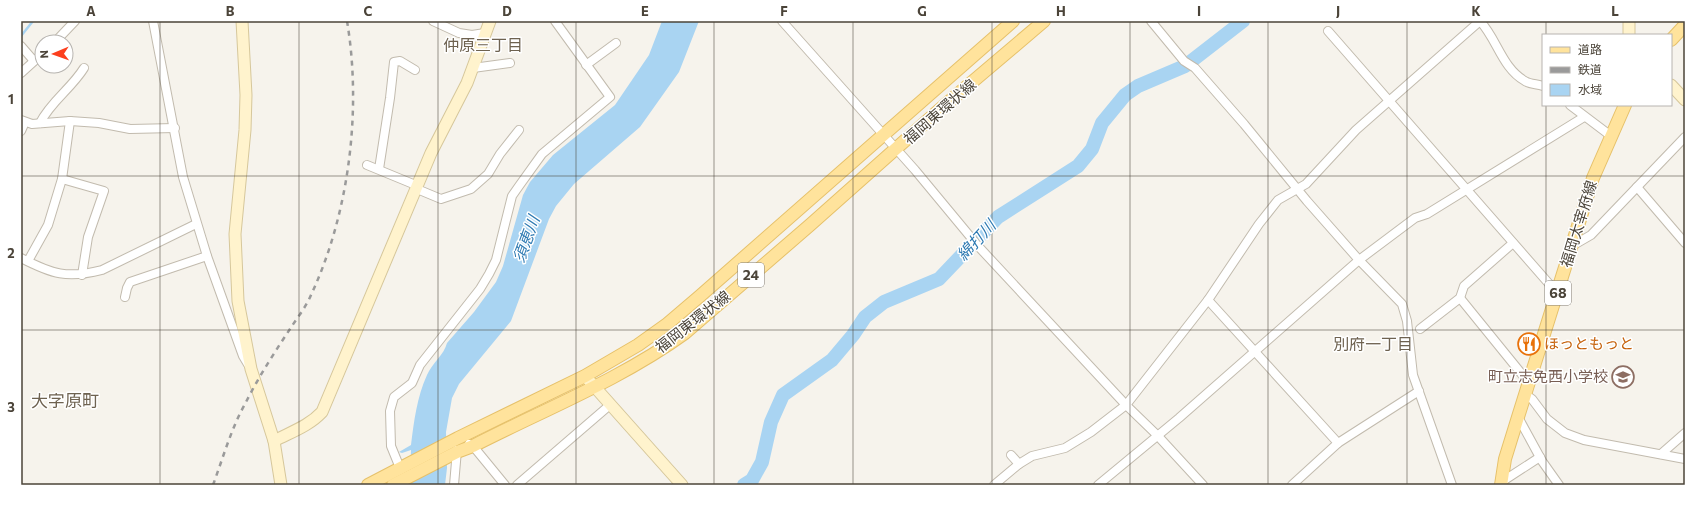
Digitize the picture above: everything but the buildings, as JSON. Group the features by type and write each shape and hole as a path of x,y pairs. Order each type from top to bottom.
{"main road":[{"name":"福岡東環状線","path":"393,485 454,447 585,376 638,345 666,324 1013,21"},
{"name":"福岡東環状線","path":"368,485 400,468 454,447 472,446 594,386 666,346 685,333 1044,21"},
{"path":"1672,39 1685,25"},
{"name":"福岡太宰府線","path":"1500,484 1505,459 1558,294 1593,178 1625,106"}],"street":[{"path":"63,34 75,21"},
{"path":"153,21 175,128 183,177 196,224 243,356 251,369"},
{"path":"242,21 246,95 246,130 235,234 238,301 251,369 274,440 281,485"},
{"path":"433,21 459,33 472,35 485,34"},
{"path":"274,440 308,424 322,412 432,153 467,83 490,21"},
{"path":"400,468 391,446 390,411 394,397 412,383 420,365 486,279 496,260 512,196 542,154 610,97 555,21"},
{"path":"782,21 896,149 978,246 1126,405 1157,435 1203,485"},
{"path":"1151,21 1184,61 1195,68 1359,260 1402,304 1407,321 1413,375 1452,485"},
{"path":"994,485 1019,464 1032,456 1066,448 1091,432 1126,405 1208,300 1265,216 1278,200 1306,184 1356,130 1480,21 1488,30 1504,62 1525,82 1542,86"},
{"path":"1488,30 1492,21"},
{"path":"1629,21 1629,34"},
{"path":"1328,31 1389,102 1467,188 1558,294"},
{"path":"586,65 616,43"},
{"path":"21,46 34,61 21,73"},
{"path":"379,169 394,62 400,61 415,70"},
{"path":"473,68 510,63"},
{"path":"40,123 47,110 76,82 84,68"},
{"path":"1672,86 1685,100"},
{"path":"1571,106 1611,136"},
{"path":"1098,485 1179,418 1359,260 1416,218 1426,214 1584,117"},
{"path":"21,131 23,121 32,124 70,121 99,123 130,129 175,128"},
{"path":"70,121 62,179 48,225 25,259 49,272 67,275 82,275 102,270 196,224"},
{"path":"368,165 441,199 471,189 488,174 500,154 519,130"},
{"path":"1572,246 1591,235 1685,137"},
{"path":"62,179 104,191 88,237 82,275"},
{"path":"1637,187 1685,243"},
{"path":"1420,328 1460,298 1464,286 1513,243"},
{"path":"125,297 126,288 130,282 207,256"},
{"path":"1460,298 1527,389 1532,399 1547,419 1565,433 1584,440 1685,459"},
{"path":"1208,300 1338,443"},
{"path":"224,304 238,301"},
{"path":"585,376 682,485"},
{"path":"1292,485 1338,443 1419,391"},
{"path":"517,485 611,404"},
{"path":"1518,417 1540,457 1558,485"},
{"path":"1661,454 1685,433"},
{"path":"472,446 505,485"},
{"path":"454,447 454,485"},
{"path":"1011,455 1019,464"},
{"path":"1500,484 1540,457"}],"water":[{"name":"須恵川","path":"662,21 699,21 679,72 640,127 574,184 556,206 549,219 511,321 459,384 452,398 446,432 447,468 445,485 410,485 411,450 402,453 399,452 411,445 416,409 424,383 429,371 447,343 474,312 496,282 503,266 523,195 530,182 553,155 615,105 649,55"}],"waterway":[{"path":"21,36 33,21"},
{"name":"綿打川","path":"744,485 752,480 762,462 771,422 783,395 832,360 853,335 865,317 884,302 939,279 998,217 1078,166 1092,149 1102,123 1125,95 1138,86 1185,66 1243,21"}],"railway":[{"path":"213,485 231,433 240,414 266,366 309,299 324,264 335,231 349,161 352,125 353,90 347,21"}],"place":[{"name":"ほっともっと","path":"1529,344"},
{"name":"町立志免西小学校","path":"1623,377"}],"district":[{"name":"仲原三丁目","path":"483,45"},
{"name":"別府一丁目","path":"1373,344"},
{"name":"大字原町","path":"65,401"}]}
